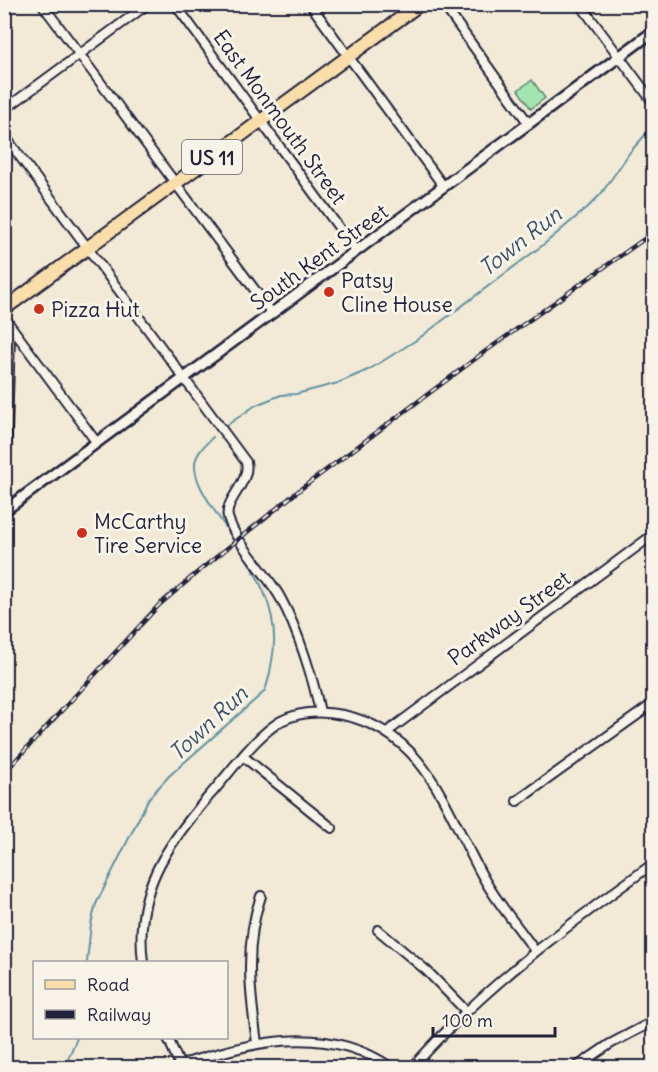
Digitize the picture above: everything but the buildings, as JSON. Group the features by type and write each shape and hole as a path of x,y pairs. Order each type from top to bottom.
{"main road":[{"name":"US 11","path":"4,309 420,4"},
{"path":"4,326 8,347 4,456"}],"street":[{"path":"42,4 272,313"},
{"path":"4,110 148,4"},
{"name":"East Monmouth Street","path":"175,4 356,251"},
{"path":"310,4 444,187"},
{"path":"443,4 529,124"},
{"path":"580,4 650,98"},
{"name":"South Kent Street","path":"4,511 654,31"},
{"path":"4,135 246,462 247,474 229,507 228,515 240,538 281,599 305,657 320,712"},
{"path":"4,317 97,443"},
{"name":"Parkway Street","path":"387,732 654,534"},
{"path":"517,801 654,703"},
{"path":"143,961 140,935 149,886 157,867 176,835 263,735 280,722 297,715 320,712 351,717 387,732 412,753 432,778 490,891 535,951"},
{"path":"244,757 332,828"},
{"path":"412,1068 466,1011 535,951 586,910 654,862"},
{"path":"257,1043 249,954 254,914 261,896"},
{"path":"378,930 428,971 466,1011"},
{"path":"574,1068 610,1044 654,1021"},
{"path":"168,1039 180,1066 213,1054 257,1043 298,1039 332,1042 367,1053 392,1068"}],"green space":[{"path":"532,80 545,98 531,109 518,90"}],"waterway":[{"name":"Town Run","path":"223,428 256,405 281,395 296,394 338,383 370,369 418,339 543,245 588,207 601,194 630,152 654,125"},
{"name":"Town Run","path":"87,961 91,924 96,904 149,798 170,775 264,692 269,677 274,639 267,599 249,562 208,500 196,476 197,456 213,437"},
{"name":"Town Run","path":"64,1068 77,1039"}],"railway":[{"path":"4,773 159,605 199,571 302,488 483,353 654,232"}],"place":[{"name":"Patsy Cline House","path":"329,292"},
{"name":"Pizza Hut","path":"39,309"},
{"name":"McCarthy Tire Service","path":"82,533"}]}
